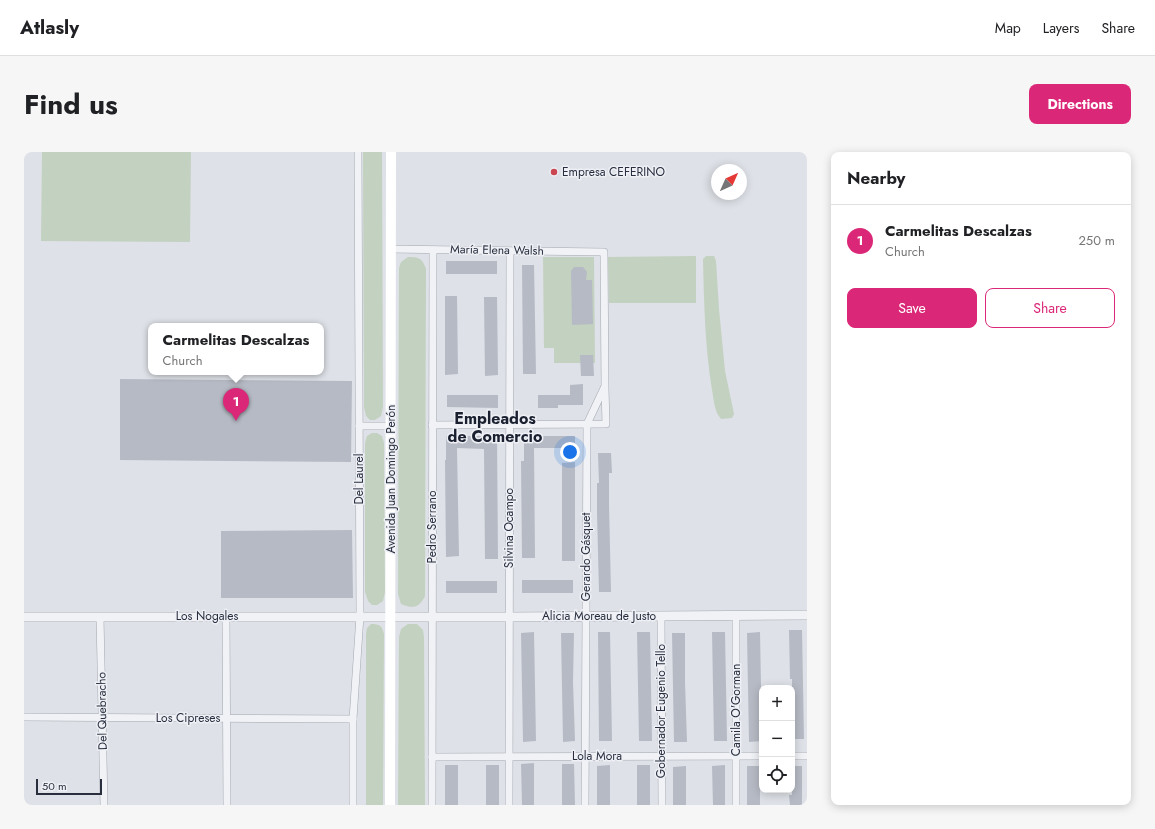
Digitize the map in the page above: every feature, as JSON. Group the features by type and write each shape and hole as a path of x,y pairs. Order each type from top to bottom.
{"main road":[{"name":"Avenida Juan Domingo Perón","path":"390,805 391,152"}],"street":[{"name":"Del Laurel","path":"353,805 352,719 360,616 358,152"},
{"name":"María Elena Walsh","path":"390,249 604,252"},
{"name":"Pedro Serrano","path":"432,250 432,805"},
{"name":"Silvina Ocampo","path":"509,805 510,251"},
{"name":"Gerardo Gásquet","path":"587,424 606,424 604,252"},
{"name":"Gerardo Gásquet","path":"585,805 587,424 605,386"},
{"path":"432,425 587,424"},
{"path":"359,426 390,426"},
{"name":"Alicia Moreau de Justo","path":"391,616 586,617 807,615"},
{"name":"Del Quebracho","path":"100,616 104,805"},
{"path":"226,616 227,805"},
{"name":"Los Nogales","path":"24,617 391,616"},
{"name":"Gobernador Eugenio Tello","path":"661,616 662,805"},
{"name":"Camila O'Gorman","path":"736,616 736,805"},
{"name":"Los Cipreses","path":"24,717 352,719"},
{"name":"Lola Mora","path":"432,757 759,756"},
{"path":"795,756 807,756"}],"green space":[{"path":"42,152 191,152 190,242 41,241"},
{"path":"363,152 382,152 383,407 381,416 375,420 370,420 366,416 364,407"},
{"path":"696,256 696,303 609,303 608,257"},
{"path":"706,256 714,256 716,261 725,371 734,414 732,418 721,419 717,412 712,390 706,341 704,308 703,259"},
{"path":"408,257 420,259 426,269 425,596 418,605 412,607 401,604 398,594 399,268 401,262"},
{"path":"543,257 594,257 595,363 554,363 554,348 544,348"},
{"path":"372,433 377,433 382,436 384,443 385,592 383,601 377,605 372,605 368,601 365,592 365,443 367,436"},
{"path":"371,624 377,624 380,626 384,634 383,805 366,805 366,634 367,628"},
{"path":"408,624 417,624 423,630 424,637 425,805 398,805 399,637 401,629"}],"building":[{"path":"446,261 497,261 497,274 446,274"},
{"path":"522,265 534,265 536,374 523,374"},
{"path":"574,267 583,267 587,272 586,280 592,280 593,324 572,325 571,271"},
{"path":"445,296 457,296 458,374 445,375"},
{"path":"484,297 497,297 498,375 485,376"},
{"path":"580,355 593,355 594,376 581,376"},
{"path":"120,379 352,381 351,462 120,460"},
{"path":"583,384 583,405 558,405 558,408 538,408 538,395 570,395 570,385"},
{"path":"447,395 498,395 498,408 447,407"},
{"path":"446,436 497,436 498,559 485,559 484,449 457,448 459,556 446,557"},
{"path":"524,436 575,436 575,448 534,448 535,558 522,558 521,461 524,461"},
{"path":"598,453 611,453 612,473 609,473 609,504 611,592 599,592 597,512 597,483 599,483"},
{"path":"575,462 575,561 562,561 562,463"},
{"path":"352,530 353,598 221,598 221,531"},
{"path":"522,580 573,580 573,593 522,593"},
{"path":"446,581 497,581 497,593 446,593"},
{"path":"789,630 802,630 804,739 795,739 795,685 792,685 792,679 790,679"},
{"path":"534,632 536,741 523,742 521,633"},
{"path":"598,632 610,632 612,741 599,741"},
{"path":"637,632 650,632 652,741 639,741"},
{"path":"712,632 725,632 727,741 714,741"},
{"path":"760,632 761,685 759,685 759,741 749,742 747,633"},
{"path":"561,633 574,633 573,682 575,741 563,742"},
{"path":"672,633 685,633 687,742 674,742"},
{"path":"534,763 534,805 522,805 521,764"},
{"path":"562,764 574,764 575,805 562,805"},
{"path":"445,765 458,765 458,805 445,805"},
{"path":"486,765 499,765 499,805 486,805"},
{"path":"610,765 610,805 597,805 597,766"},
{"path":"637,765 650,765 650,805 637,805"},
{"path":"725,765 725,805 713,805 712,766"},
{"path":"686,766 686,805 673,805 673,767"},
{"path":"747,766 759,766 760,805 747,805"},
{"path":"795,766 802,766 802,805 790,805 789,795 792,795 792,793 795,793"}],"place":[{"name":"Empresa CEFERINO","path":"554,172"},
{"name":"Carmelitas Descalzas","path":"236,421"}],"district":[{"name":"Empleados de Comercio","path":"495,427"}]}
